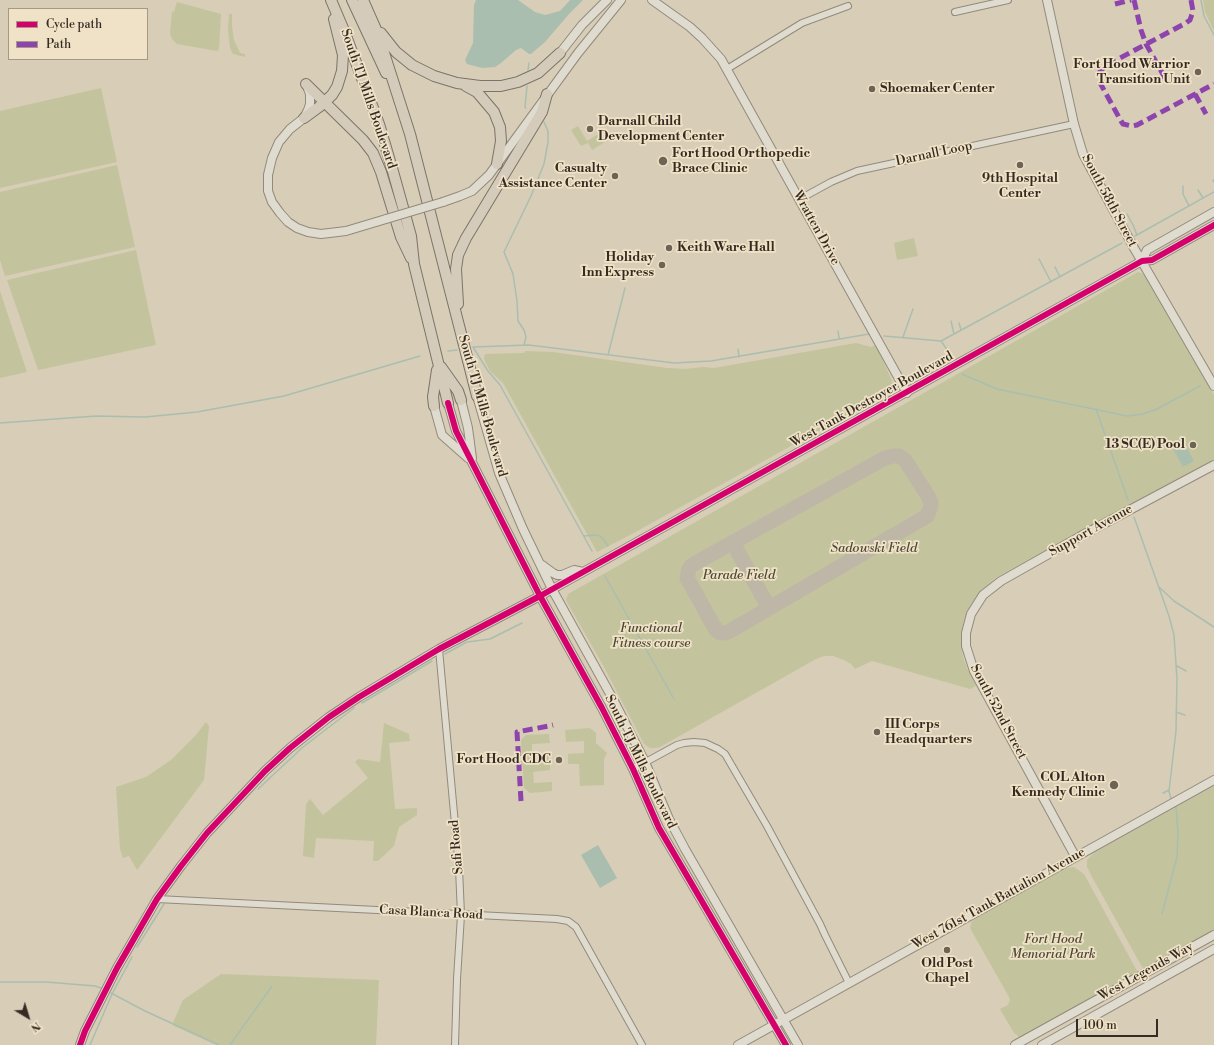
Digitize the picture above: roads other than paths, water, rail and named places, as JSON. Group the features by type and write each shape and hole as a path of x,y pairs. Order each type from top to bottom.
{"main road":[{"path":"304,118 332,95 337,87 342,72 343,55 329,0"},
{"name":"South TJ Mills Boulevard","path":"329,0 345,33 392,168 411,236 414,264 448,403"},
{"name":"South TJ Mills Boulevard","path":"355,1 370,16 378,34 402,110 477,396"},
{"name":"South TJ Mills Boulevard","path":"355,1 402,110"},
{"path":"370,16 385,40 412,66 434,76 470,87 477,92 494,112 500,127 501,141 497,164"},
{"path":"456,83 480,86 501,86 518,82 538,72 560,53"},
{"path":"306,84 363,140 373,153 381,172 401,238 414,264"},
{"path":"458,322 456,269 458,255 466,238 542,112 547,94"},
{"path":"438,364 433,397 448,403"}],"street":[{"path":"560,53 582,24 607,0"},
{"path":"306,84 310,94 310,104 308,110 304,118 290,129 279,142 272,158 268,175 268,191 272,202 280,213 288,222 297,228 308,232 321,234 346,231 460,196 472,190 482,182 497,164 547,94 621,0"},
{"name":"Wratten Drive","path":"652,0 702,38 721,59 907,393"},
{"path":"955,12 1008,0"},
{"name":"South 58th Street","path":"1047,0 1074,124 1079,143 1088,164 1214,386"},
{"path":"727,69 802,23 848,6"},
{"name":"Darnall Loop","path":"800,199 831,182 857,171 1074,124"},
{"name":"West Tank Destroyer Boulevard","path":"1142,261 1147,250 1214,212"},
{"name":"West Tank Destroyer Boulevard","path":"80,1045 85,1031 117,968 157,899 207,833 256,780 290,748 329,717 359,696 439,649 540,596 1142,261 1152,260 1214,226"},
{"name":"South TJ Mills Boulevard","path":"477,396 499,473 552,589 614,701 645,762 669,819 685,849 798,1045"},
{"path":"448,403 442,435 473,462"},
{"path":"448,403 468,428 473,462"},
{"name":"South TJ Mills Boulevard","path":"448,403 456,431 540,596 634,769 659,828 786,1045"},
{"name":"Support Avenue","path":"975,606 983,596 1001,581 1079,537 1214,465"},
{"path":"540,563 557,575 562,575 574,570 583,572"},
{"name":"South 52nd Street","path":"975,606 971,614 966,633 966,646 974,671 1075,856"},
{"name":"Safi Road","path":"439,649 459,868 461,915 455,1045"},
{"path":"634,769 677,745 684,743 701,742 718,749 725,754 731,762 820,924 825,937 849,983"},
{"name":"West 761st Tank Battalion Avenue","path":"738,1045 1075,856 1214,780"},
{"name":"Casa Blanca Road","path":"157,899 557,919 576,926 642,1045"},
{"name":"West Legends Way","path":"1015,1045 1029,1042 1214,935"},
{"name":"West Legends Way","path":"1042,1045 1214,949"},
{"name":"Casa Blanca Road","path":"638,1037 646,1045"}],"waterway":[{"path":"1201,0 1204,16 1214,35"},
{"path":"528,70 529,63"},
{"path":"526,108 527,86"},
{"path":"524,345 526,337 524,330 518,321 513,274 504,252 531,196 544,164 548,142 548,131 544,122"},
{"path":"1183,186 1183,194 1189,206"},
{"path":"1198,190 1203,198"},
{"path":"1135,236 1214,192"},
{"path":"1127,214 1137,235"},
{"path":"884,336 941,341 1122,243"},
{"path":"1039,259 1051,282"},
{"path":"1055,267 1060,277"},
{"path":"608,355 625,288"},
{"path":"903,337 913,309"},
{"path":"951,321 954,334"},
{"path":"959,323 961,330"},
{"path":"838,331 839,338"},
{"path":"592,551 500,385 488,371 473,347 529,345 674,363 711,361 869,334"},
{"path":"941,341 950,354"},
{"path":"738,349 739,357"},
{"path":"448,351 457,350"},
{"path":"0,423 96,416 145,417 197,412 284,396 420,356"},
{"path":"962,374 997,389 1127,416 1143,414 1157,409 1200,386"},
{"path":"1096,409 1128,500"},
{"path":"1134,517 1169,616 1174,635 1177,679 1176,731 1169,791 1171,799"},
{"path":"584,536 600,536 608,546"},
{"path":"605,576 674,699"},
{"path":"1159,587 1174,601 1214,627"},
{"path":"445,654 467,642 490,639 522,623"},
{"path":"362,703 432,661"},
{"path":"1177,666 1186,671"},
{"path":"258,789 303,747 354,708"},
{"path":"1176,712 1185,715"},
{"path":"1163,793 1169,790"},
{"path":"1162,914 1177,857 1178,833 1176,807"},
{"path":"137,947 164,904"},
{"path":"90,1045 112,994 132,957"},
{"path":"0,982 46,982 95,986 101,988"},
{"path":"230,1045 272,986"},
{"path":"111,993 145,1011 219,1045"}],"place":[{"name":"Fort Hood Warrior Transition Unit","path":"1198,72"},
{"name":"Shoemaker Center","path":"872,89"},
{"name":"Darnall Child Development Center","path":"590,129"},
{"name":"Fort Hood Orthopedic Brace Clinic","path":"663,161"},
{"name":"9th Hospital Center","path":"1020,165"},
{"name":"Casualty Assistance Center","path":"615,176"},
{"name":"Keith Ware Hall","path":"669,248"},
{"name":"Holiday Inn Express","path":"662,265"},
{"name":"13 SC(E) Pool","path":"1193,445"},
{"name":"III Corps Headquarters","path":"877,732"},
{"name":"Fort Hood CDC","path":"559,760"},
{"name":"COL Alton Kennedy Clinic","path":"1114,785"},
{"name":"Old Post Chapel","path":"947,950"}],"park label":[{"name":"Sadowski Field","path":"874,549"},
{"name":"Parade Field","path":"739,576"},
{"name":"Functional Fitness course","path":"651,636"},
{"name":"Fort Hood Memorial Park","path":"1053,948"}]}
